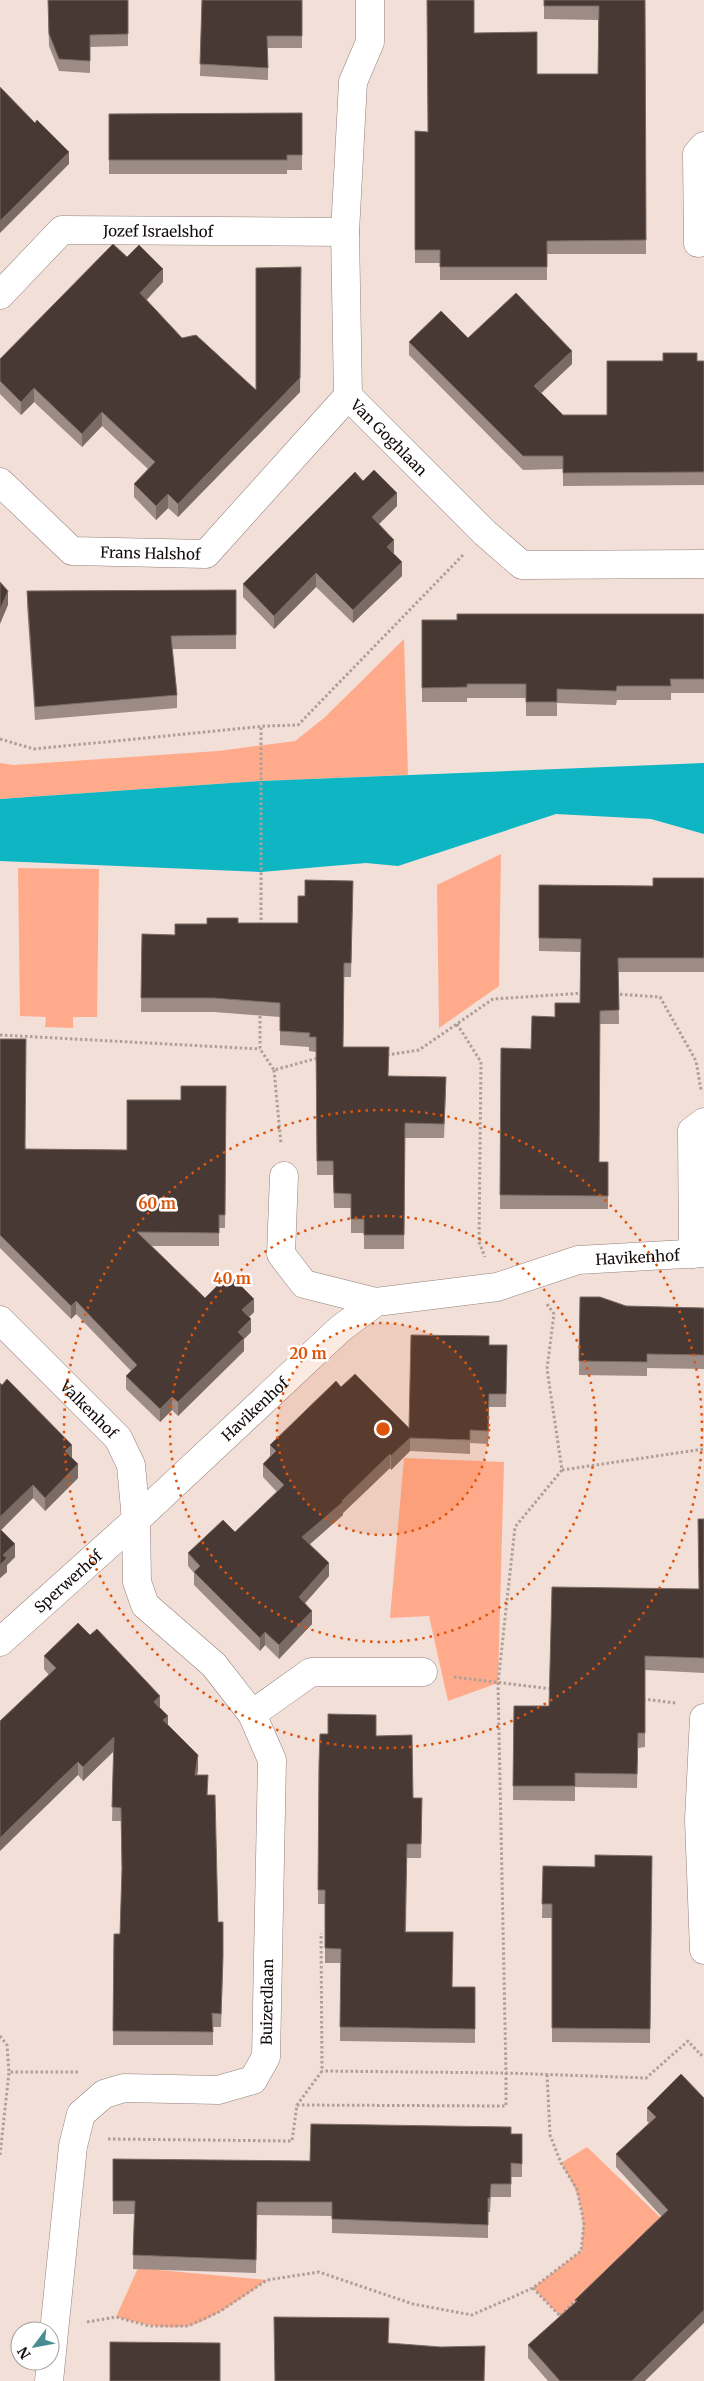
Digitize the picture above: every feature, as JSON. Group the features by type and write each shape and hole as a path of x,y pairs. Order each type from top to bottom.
{"street":[{"name":"Van Goghlaan","path":"370,0 370,42 353,82 345,232 348,396 485,533 522,565 704,564"},
{"path":"698,243 697,154 704,146"},
{"name":"Jozef Israelshof","path":"0,295 62,230 345,232"},
{"name":"Frans Halshof","path":"0,482 72,552 206,554 348,396"},
{"name":"Havikenhof","path":"284,1176 281,1254 304,1284 376,1302 496,1287 578,1260 699,1254 692,1130 704,1122"},
{"name":"Havikenhof","path":"136,1520 340,1329 376,1302"},
{"name":"Valkenhof","path":"0,1320 118,1438 131,1465 136,1520"},
{"name":"Sperwerhof","path":"0,1642 136,1520"},
{"name":"Buizerdlaan","path":"49,2381 73,2146 80,2114 104,2094 124,2088 218,2090 254,2080 266,2057 272,1760 252,1714 214,1665 145,1605 137,1582 136,1520"},
{"path":"252,1714 311,1672 423,1672"},
{"path":"694,1711 702,1820 704,1950"}],"path":[{"path":"0,739 34,749 261,726 298,725 485,533"},
{"path":"261,726 261,931"},
{"path":"378,1057 419,1050 492,999 570,992 588,993"},
{"path":"606,994 660,997 696,1061 701,1096"},
{"path":"260,1009 260,1049 274,1070 284,1176"},
{"path":"457,1024 481,1062 479,1242 496,1287"},
{"path":"0,1035 260,1049"},
{"path":"274,1070 320,1058"},
{"path":"527,1277 554,1314 547,1369 562,1470"},
{"path":"297,2104 506,2106 498,1683 515,1527 562,1470 704,1449"},
{"path":"423,1672 557,1690"},
{"path":"635,1698 694,1711"},
{"path":"106,2140 112,2138 292,2141 297,2104 322,2071 321,1933"},
{"path":"0,2036 7,2046 8,2072 0,2155"},
{"path":"322,2071 547,2073 646,2078 688,2041 701,2055 704,2052"},
{"path":"8,2072 82,2072"},
{"path":"79,2324 116,2317 149,2326 188,2326 219,2312 267,2280 319,2272 413,2304 472,2315 533,2288 581,2251 584,2224 577,2189 561,2163 550,2135 547,2073"},
{"path":"533,2288 560,2316 580,2296"}],"shaded area":[{"path":"404,639 408,775 261,781 0,799 0,763 14,765 218,751 295,741 324,718"},
{"path":"501,854 499,986 439,1028 437,885"},
{"path":"18,868 99,869 97,1017 73,1017 73,1028 45,1027 46,1017 20,1016"},
{"path":"404,1458 504,1462 498,1683 448,1701 429,1616 390,1618"},
{"path":"587,2147 661,2218 560,2316 533,2288 581,2251 583,2225 580,2205 573,2185 561,2163"},
{"path":"138,2268 267,2280 228,2307 196,2324 169,2327 142,2324 116,2317"}],"water":[{"path":"704,763 704,834 651,819 556,814 398,866 366,863 261,872 0,861 0,799 261,781"}],"building":[{"path":"48,0 128,0 128,34 90,35 90,61 59,59 49,34"},
{"path":"202,0 302,0 302,36 267,36 268,68 200,64"},
{"path":"427,0 474,0 474,33 537,32 537,74 598,74 599,6 544,6 544,0 645,0 646,240 547,241 547,267 440,267 440,250 415,250 415,131 428,132"},
{"path":"0,87 35,123 37,120 69,152 0,221"},
{"path":"302,113 302,155 287,155 287,160 109,160 109,114"},
{"path":"113,244 127,257 139,245 163,269 140,293 182,338 196,335 256,390 256,268 301,267 300,378 178,504 168,494 156,506 134,484 155,462 102,412 82,434 34,388 21,402 0,381 0,359"},
{"path":"516,293 572,351 534,386 563,415 607,415 607,361 663,361 663,353 697,353 697,361 704,361 704,472 563,473 563,456 523,456 409,342 441,311 468,338"},
{"path":"374,470 397,493 372,517 394,540 387,547 402,562 353,610 316,573 274,616 243,584 355,472 363,481"},
{"path":"0,582 8,591 0,610"},
{"path":"236,590 236,635 171,636 177,695 35,707 27,591"},
{"path":"457,614 704,614 704,679 670,679 671,686 617,686 616,691 557,689 557,702 526,702 526,684 467,684 467,687 422,688 422,620 457,620"},
{"path":"653,878 704,878 704,958 618,958 619,1010 600,1011 599,1162 608,1162 608,1196 500,1195 501,1048 531,1049 532,1016 555,1017 555,1003 580,1003 581,939 539,938 539,885 653,886"},
{"path":"305,880 353,881 351,963 344,963 343,1047 389,1047 388,1076 446,1077 444,1124 405,1123 404,1235 364,1235 364,1219 351,1219 351,1194 334,1193 333,1161 317,1161 316,1037 309,1037 310,1033 280,1031 280,1003 214,998 141,998 142,934 175,935 175,924 207,924 207,918 238,918 238,923 298,923 298,896 305,896"},
{"path":"0,1039 26,1039 25,1149 127,1150 127,1100 181,1100 181,1086 226,1086 225,1215 219,1215 219,1233 137,1232 205,1298 229,1274 254,1299 242,1310 251,1319 238,1332 244,1338 178,1402 172,1397 160,1409 126,1376 137,1365 76,1301 71,1306 0,1235"},
{"path":"580,1297 600,1297 626,1306 704,1308 704,1355 647,1354 647,1362 579,1361"},
{"path":"411,1335 489,1336 489,1345 507,1345 506,1394 489,1394 488,1431 470,1430 470,1440 410,1438 391,1456 390,1454 343,1502 302,1537 329,1563 299,1597 312,1611 279,1645 265,1632 260,1638 194,1572 200,1566 188,1553 223,1520 235,1532 284,1485 263,1464 276,1451 270,1445 336,1381 341,1387 355,1374 409,1428"},
{"path":"7,1379 72,1445 65,1451 78,1464 45,1498 33,1485 0,1517 0,1383 2,1385"},
{"path":"698,1519 704,1519 704,1658 645,1656 645,1733 638,1733 637,1774 575,1773 575,1786 513,1786 514,1706 549,1706 552,1587 699,1589"},
{"path":"0,1529 15,1544 3,1555 7,1558 0,1565"},
{"path":"78,1623 90,1635 97,1629 160,1696 154,1702 168,1716 163,1720 198,1755 195,1775 208,1775 207,1795 215,1795 218,1922 223,1922 223,1957 221,2014 212,2013 213,2032 113,2031 114,1934 120,1934 122,1868 121,1808 112,1807 114,1737 83,1767 78,1762 0,1838 0,1721 56,1668 44,1656"},
{"path":"328,1714 376,1715 376,1736 412,1735 413,1798 422,1798 421,1844 407,1844 405,1932 453,1932 452,1987 475,1987 475,2029 340,2027 341,1949 325,1948 325,1890 318,1890 320,1734 328,1734"},
{"path":"595,1855 652,1856 650,2029 552,2028 552,1904 542,1904 543,1866 595,1867"},
{"path":"681,2074 704,2098 704,2310 632,2381 560,2381 528,2345 577,2301 575,2300 668,2210 616,2154 656,2117 647,2108"},
{"path":"311,2124 511,2127 511,2134 522,2134 522,2164 511,2163 511,2184 491,2184 490,2198 488,2198 488,2225 332,2219 332,2202 257,2202 256,2260 133,2255 135,2201 113,2201 113,2159 310,2161"},
{"path":"274,2317 389,2318 388,2343 441,2347 485,2346 484,2381 275,2381"},
{"path":"110,2342 220,2343 220,2381 110,2381"}]}
